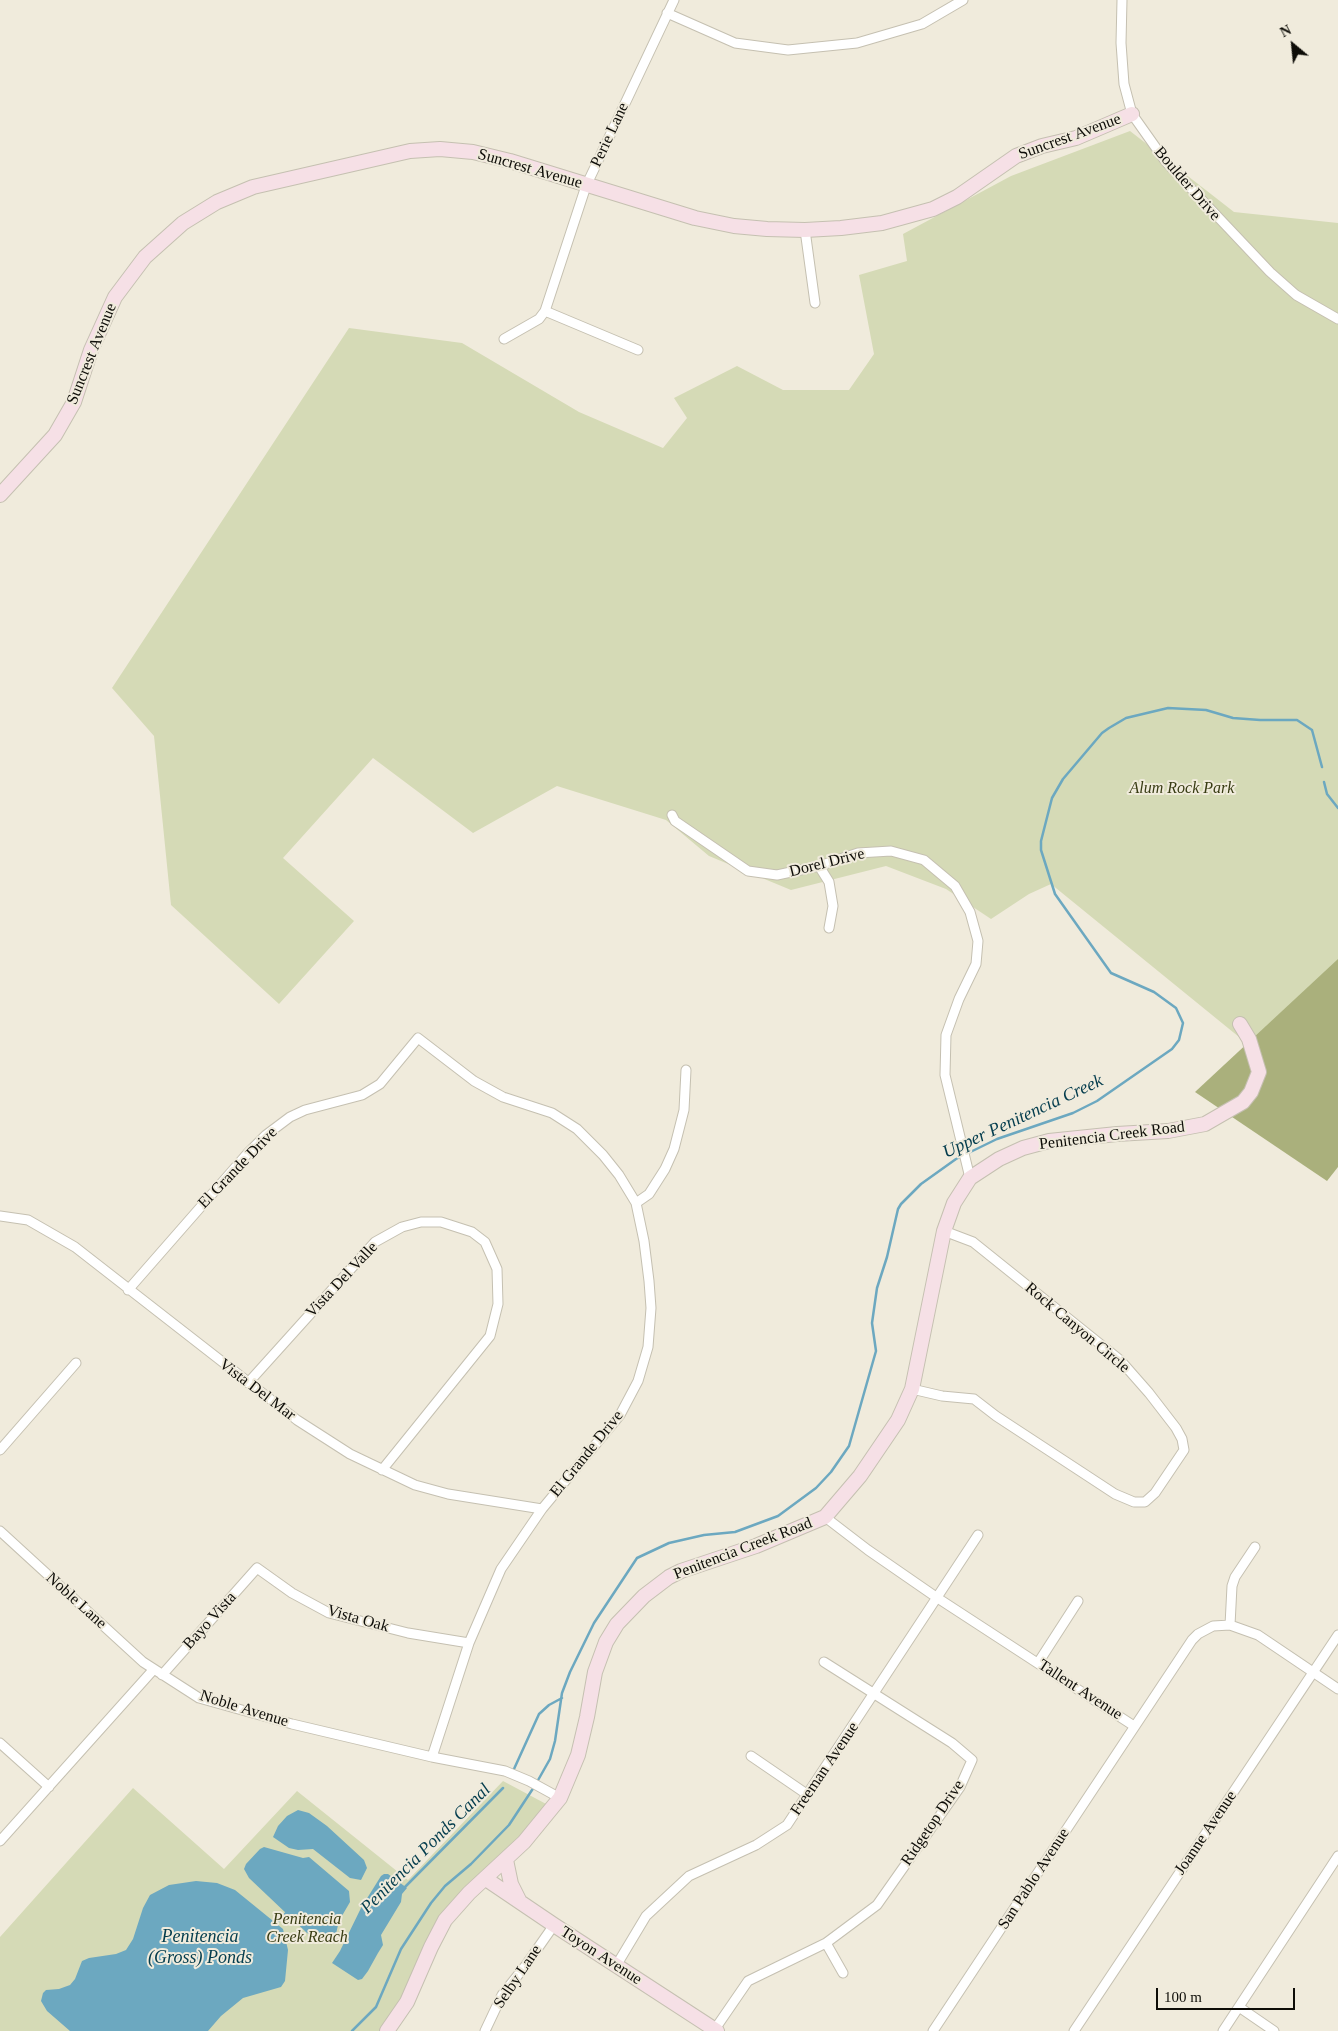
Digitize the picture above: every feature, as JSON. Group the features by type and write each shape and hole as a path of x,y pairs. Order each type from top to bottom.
{"street":[{"name":"Perie Lane","path":"545,311 586,186 674,0"},
{"path":"667,14 735,43 788,50 857,43 922,24 963,0"},
{"name":"Boulder Drive","path":"1122,0 1121,42 1124,84 1132,114 1166,162 1270,272 1296,295 1338,319"},
{"name":"Suncrest Avenue","path":"0,495 55,435 74,402 92,350 115,297 145,257 183,223 217,202 253,187 410,151 440,149 473,152 510,161 586,186 695,218 734,226 767,230 841,228 912,216 933,209 957,198 1016,156 1042,146 1076,138 1132,114"},
{"path":"805,230 815,303"},
{"path":"504,339 539,320 545,311 638,350"},
{"name":"Dorel Drive","path":"672,815 675,821 748,871 777,875 819,866 858,853 891,851 924,860 955,886 970,912 978,941 976,964 959,998 946,1035 945,1075 970,1178"},
{"path":"819,866 828,882 833,906 829,928"},
{"name":"Penitencia Creek Road","path":"387,2031 408,2002 445,1920 469,1893 506,1860 560,1798 578,1755 595,1672 606,1642 630,1609 658,1584 681,1571 756,1546 825,1517 860,1476 898,1420 912,1389 944,1231 954,1203 970,1178 999,1159 1023,1148 1049,1141 1117,1134 1168,1132 1205,1124 1243,1102 1251,1092 1259,1072 1249,1039 1240,1024"},
{"name":"El Grande Drive","path":"128,1290 247,1154 266,1136 290,1117 305,1110 362,1095 380,1084 418,1038 482,1085 503,1097 552,1113 577,1129 603,1155 619,1175 636,1203 644,1241 651,1308 648,1347 638,1381 620,1415 542,1509 501,1569 470,1643 432,1757"},
{"path":"636,1203 650,1194 674,1149 684,1110 686,1070"},
{"name":"Vista Del Mar","path":"0,1216 28,1220 75,1246 128,1290 248,1383 297,1420 342,1450 415,1485 448,1494 542,1509"},
{"name":"Vista Del Valle","path":"248,1383 375,1242 402,1227 421,1222 442,1222 472,1232 485,1242 497,1269 498,1304 490,1336 382,1470"},
{"name":"Rock Canyon Circle","path":"912,1389 942,1396 974,1399 996,1416 1115,1494 1134,1502 1145,1502 1155,1493 1184,1450 1182,1439 1176,1428 1120,1360 973,1242 944,1231"},
{"path":"0,1450 76,1363"},
{"name":"Tallent Avenue","path":"825,1517 868,1550 936,1597 1134,1726 1192,1640 1214,1626 1230,1625"},
{"name":"Noble Lane","path":"0,1531 86,1611 158,1672"},
{"name":"Freeman Avenue","path":"616,1966 646,1916 689,1876 756,1845 787,1826 978,1535"},
{"path":"1255,1547 1235,1577 1232,1586 1230,1625 1258,1635 1338,1689"},
{"name":"Vista Oak","path":"257,1568 292,1593 329,1613 408,1633 470,1643"},
{"name":"Bayo Vista","path":"158,1672 257,1568"},
{"path":"1038,1663 1078,1601"},
{"name":"Joanne Avenue","path":"1074,2031 1338,1635"},
{"path":"824,1662 874,1694"},
{"path":"0,1841 158,1672"},
{"name":"Noble Avenue","path":"158,1672 199,1698 273,1719 432,1757 505,1771 529,1781 560,1798"},
{"name":"Ridgetop Drive","path":"716,2030 748,1981 826,1943 877,1905 960,1787 972,1760 952,1743 874,1694"},
{"name":"San Pablo Avenue","path":"933,2031 1134,1726"},
{"path":"0,1743 49,1787"},
{"path":"751,1756 808,1795"},
{"path":"1223,2031 1338,1856"},
{"path":"506,1860 511,1884 521,1903"},
{"name":"Toyon Avenue","path":"486,1879 716,2030"},
{"name":"Selby Lane","path":"485,2031 502,1995 554,1925"},
{"path":"826,1943 843,1973"},
{"path":"1239,2007 1274,2031"}],"green space":[{"name":"Alum Rock Park","path":"1130,131 1234,212 1338,223 1338,1102 1330,1111 1051,884 1029,894 991,919 946,889 886,866 791,890 709,856 666,820 557,786 473,833 373,758 283,858 354,921 279,1004 171,905 154,736 112,688 349,328 462,343 579,412 663,448 687,418 674,398 737,366 783,390 849,390 874,354 859,275 907,261 903,234 1011,176"},
{"path":"1338,959 1338,1167 1327,1181 1195,1092"},
{"name":"Penitencia Creek Reach","path":"503,1781 548,1805 482,1876 379,2031 0,2031 0,1937 133,1788 224,1869 297,1791 408,1880"}],"water":[{"path":"298,1810 309,1813 327,1826 364,1860 367,1868 361,1880 350,1878 313,1849 298,1850 289,1848 273,1837 278,1826 287,1816"},
{"name":"Penitencia (Gross) Ponds","path":"264,1847 303,1858 309,1857 349,1891 350,1902 339,1921 335,1938 326,1941 307,1933 249,1878 244,1869 246,1864"},
{"path":"384,1874 388,1874 407,1888 402,1894 401,1902 381,1935 383,1945 368,1971 362,1979 358,1980 332,1963 361,1908"},
{"name":"Penitencia (Gross) Ponds","path":"196,1881 217,1883 235,1890 283,1929 288,1950 285,1981 281,1987 243,1998 221,2016 208,2031 70,2031 47,2011 41,2001 43,1993 46,1990 59,1989 70,1985 75,1979 82,1961 126,1950 133,1939 143,1908 150,1895 169,1885"}],"waterway":[{"name":"Upper Penitencia Creek","path":"537,1782 550,1759 555,1741 562,1693 570,1672 594,1623 637,1558 669,1543 704,1535 735,1532 778,1516 816,1488 831,1472 849,1446 876,1351 872,1323 877,1288 887,1257 898,1209 901,1204 921,1184 956,1159 997,1139 1073,1113 1097,1101 1172,1049 1179,1040 1183,1023 1176,1008 1154,992 1111,973 1055,894 1041,850 1041,841 1052,798 1063,779 1102,733 1109,728 1126,718 1168,708 1206,710 1233,718 1297,720 1312,730 1322,767"},
{"name":"Upper Penitencia Creek","path":"1324,782 1327,794 1338,808"},
{"name":"Penitencia Ponds Canal","path":"514,1769 539,1714 549,1705 562,1698"},
{"name":"Upper Penitencia Creek","path":"352,2031 376,2007 401,1949 431,1903 445,1886 471,1864 509,1825 534,1787"},
{"name":"Penitencia Ponds Canal","path":"404,1888 503,1788"},
{"name":"Penitencia Ponds Canal","path":"275,1925 287,1912"}]}
